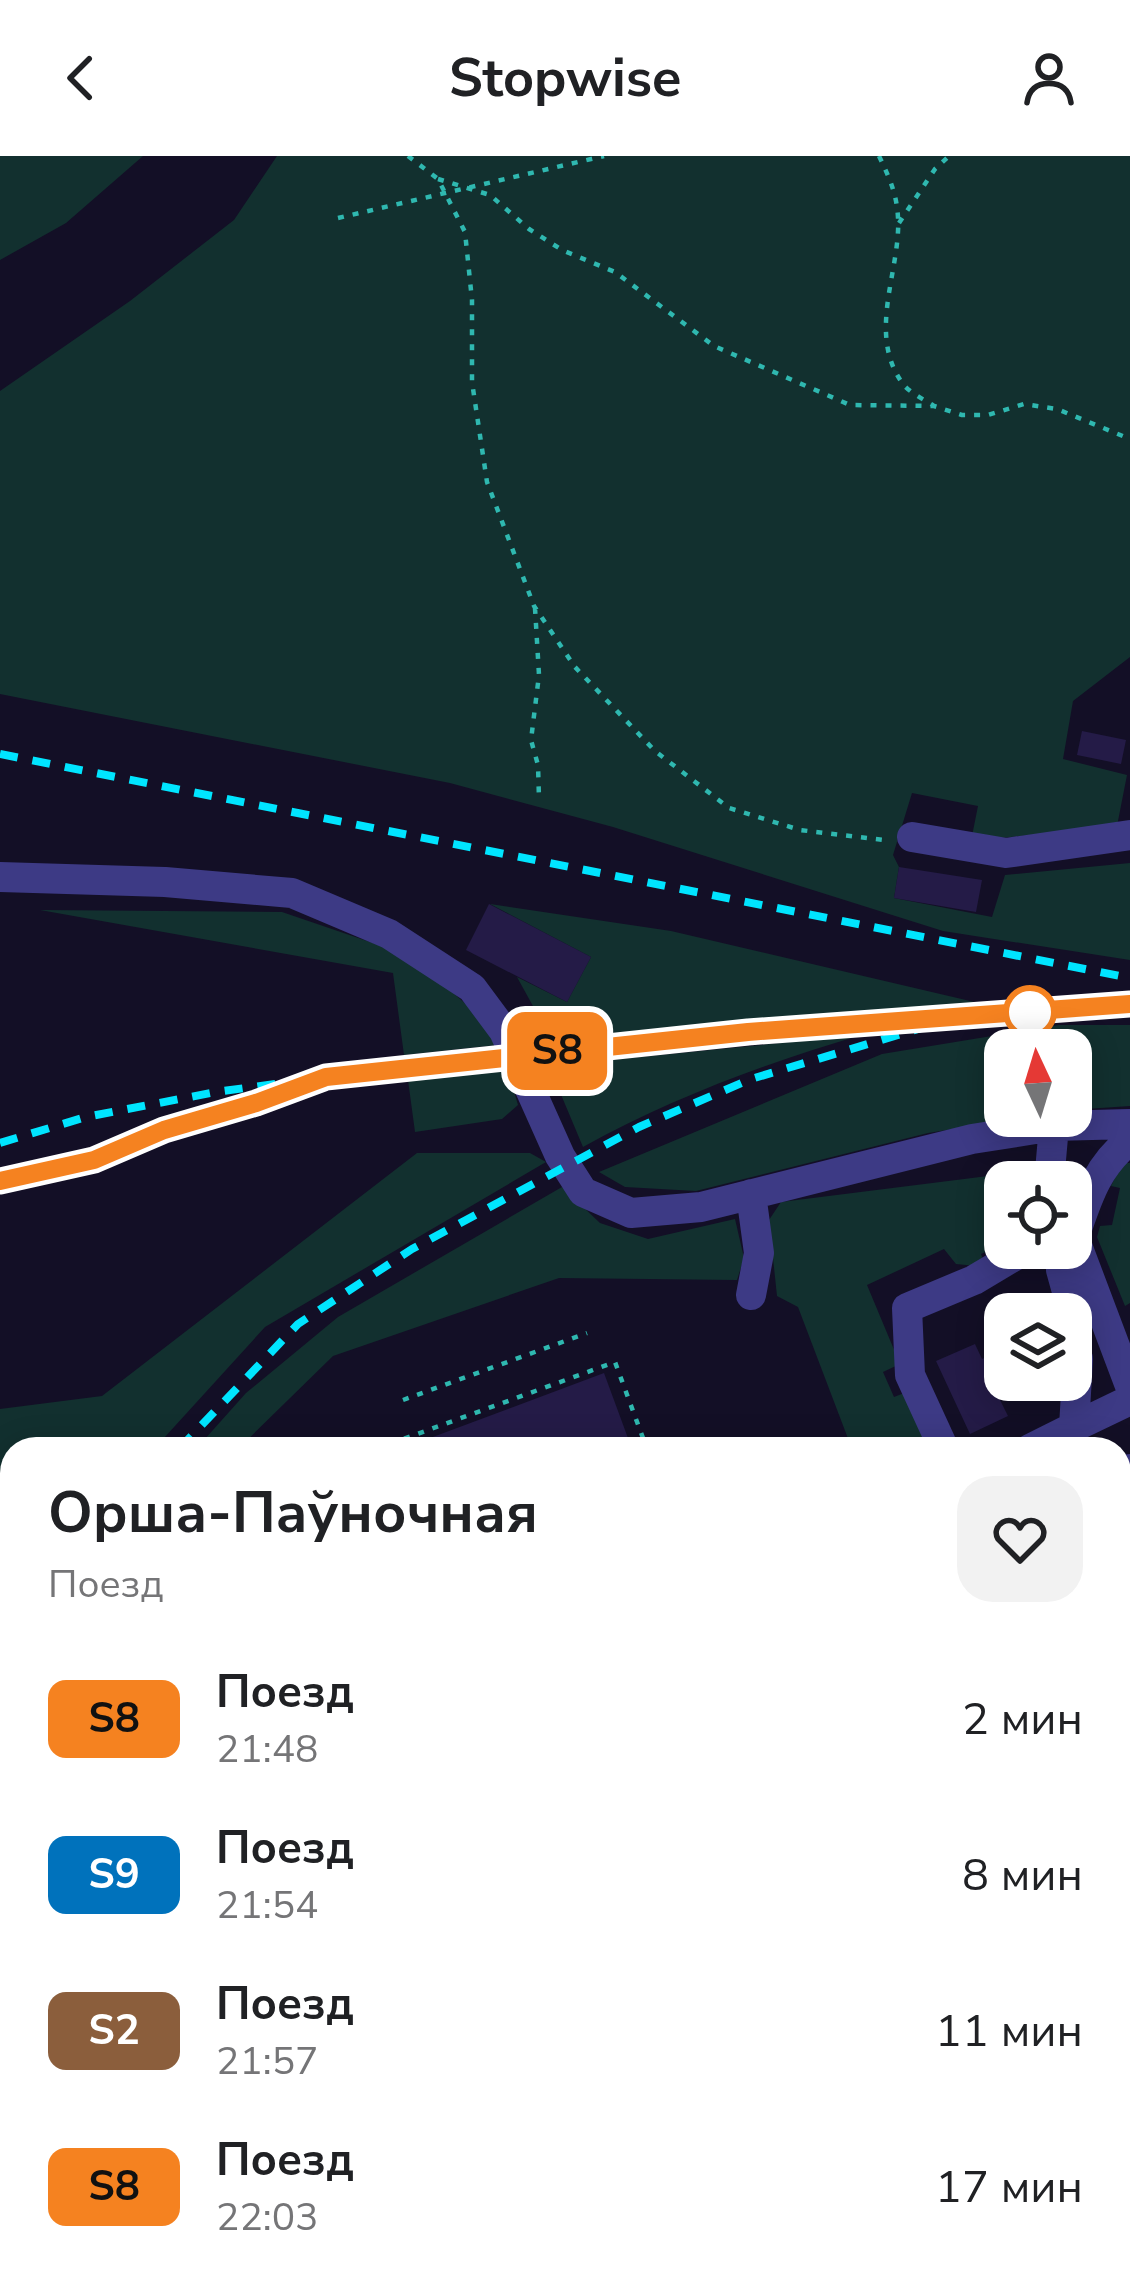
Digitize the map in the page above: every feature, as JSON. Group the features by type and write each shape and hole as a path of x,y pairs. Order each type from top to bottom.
{"lane":[{"path":"912,837 1006,853 1130,834"},
{"path":"0,877 165,882 292,893 389,934 472,988 504,1031 560,1156 584,1192 631,1213 701,1207 985,1137"},
{"path":"1092,1125 1130,1124"},
{"path":"1092,1186 1108,1158 1130,1140"},
{"path":"751,1294 759,1253 752,1194"},
{"path":"938,1437 910,1375 907,1309 993,1269"},
{"path":"1086,1269 1130,1386"},
{"path":"1054,1437 1130,1400"},
{"path":"1074,1427 1076,1401"}],"path":[{"path":"408,156 438,179 490,195 562,250 615,272 714,346 850,405 934,406 962,415 988,416 1024,404 1057,409 1130,439"},
{"path":"338,218 604,156"},
{"path":"879,156 895,188 899,224 885,321 892,354 904,384 934,406"},
{"path":"899,224 949,156"},
{"path":"438,179 465,232 472,300 472,382 484,464 534,606 574,667 639,734 729,808 800,830 875,841 912,837"},
{"path":"534,606 539,676 531,740 539,799"},
{"path":"404,1400 587,1333"},
{"path":"597,1358 600,1367"},
{"path":"402,1437 615,1362 643,1437"}],"green space":[{"path":"0,156 143,156 66,223 0,260"},
{"path":"277,156 1130,156 1130,657 1073,701 1063,759 1127,775 1117,826 971,841 978,806 912,793 893,855 899,867 894,898 992,917 1005,875 1130,863 1130,960 943,931 613,827 450,783 0,694 0,391 130,301 234,220"},
{"path":"490,904 671,931 1000,1008 550,1037 517,977 567,1002 591,957"},
{"path":"40,910 282,912 411,956 484,1020 497,1045 404,1055 393,973"},
{"path":"1130,1025 1130,1106 1092,1109 1092,1029 1035,1029"},
{"path":"861,1035 719,1084 583,1147 549,1066"},
{"path":"984,1037 984,1124 928,1133 696,1191 625,1187 599,1172 882,1054"},
{"path":"507,1067 518,1105 502,1119 415,1132 408,1080"},
{"path":"417,1153 530,1153 546,1162 265,1327 165,1437 0,1437 0,1409 102,1396"},
{"path":"1122,1163 1130,1163 1130,1303 1125,1306 1097,1237 1100,1226 1112,1225 1120,1188 1111,1186"},
{"path":"984,1176 984,1262 956,1264 944,1249 867,1285 900,1364 883,1372 894,1397 912,1390 932,1437 847,1437 798,1307 777,1296 769,1220 781,1202"},
{"path":"562,1187 600,1223 648,1239 735,1219 744,1258 737,1280 559,1278 333,1356 250,1437 207,1437 246,1393 338,1317"}],"building":[{"path":"1082,731 1126,740 1121,764 1077,755"},
{"path":"899,867 982,880 976,912 894,898"},
{"path":"489,904 591,957 567,1002 466,950"},
{"path":"975,1344 984,1358 984,1401 1000,1401 1008,1416 970,1434 936,1361"},
{"path":"604,1373 628,1437 433,1437"}],"railway":[{"path":"0,754 1130,978"},
{"path":"190,1437 298,1324 412,1249 639,1127 751,1079 948,1020 1130,1004"},
{"path":"0,1143 86,1117 326,1077 748,1032 900,1023"},
{"path":"0,1181 94,1160 164,1130 280,1094"}],"train":[{"name":"S8","path":"0,1181 94,1160 164,1130 326,1077 748,1032 1130,1004"}]}
